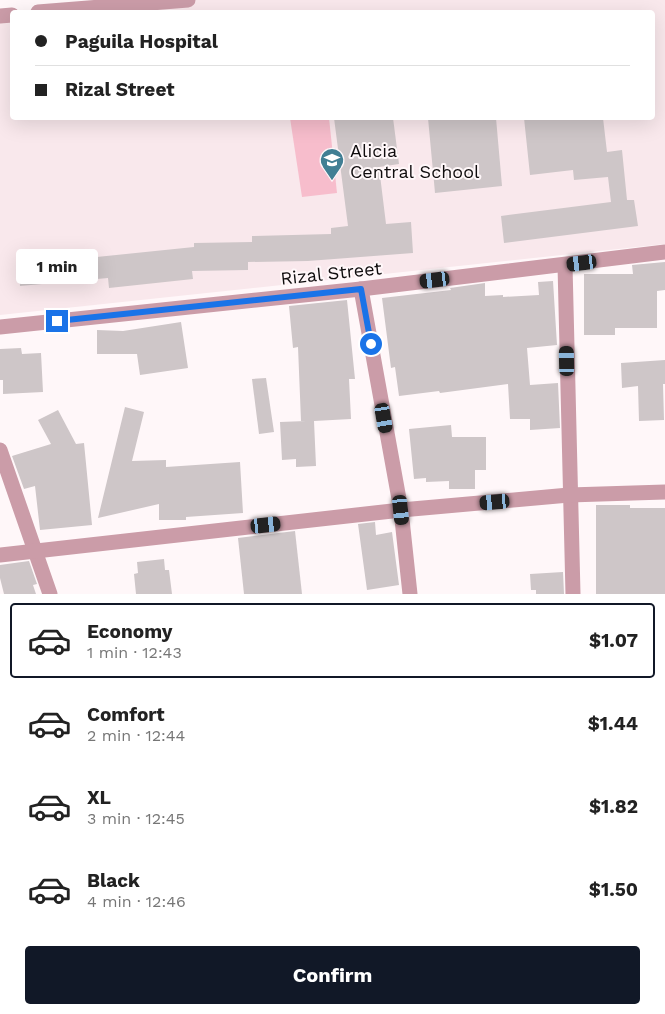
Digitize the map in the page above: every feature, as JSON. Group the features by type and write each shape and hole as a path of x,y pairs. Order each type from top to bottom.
{"street":[{"path":"62,10 188,0"},
{"name":"Rizal Street","path":"0,327 361,289 665,252"},
{"path":"565,265 573,594"},
{"path":"361,289 401,510 410,594"},
{"path":"0,450 50,594"},
{"path":"0,555 401,510 570,495 665,492"}],"shaded area":[{"name":"Alicia Central School","path":"174,0 665,0 665,244 0,315 0,17 10,16 10,120 655,120 655,10 66,10"},
{"path":"290,120 329,120 337,193 302,197"}],"building":[{"path":"334,120 393,120 399,164 379,167 386,224 411,222 413,253 308,261 248,262 248,270 192,271 193,279 109,288 108,278 20,286 19,265 194,247 194,243 252,242 252,236 331,234 331,228 348,226"},
{"path":"428,120 496,120 502,186 435,193"},
{"path":"524,120 603,120 607,152 622,150 627,200 634,200 638,226 504,243 501,216 611,202 608,177 574,180 573,170 530,175"},
{"path":"665,262 665,290 657,291 657,328 615,328 615,335 584,335 584,274 633,274 632,265"},
{"path":"553,281 557,345 527,348 530,385 558,383 560,428 530,430 530,419 510,419 508,384 440,393 439,391 399,396 395,367 391,368 382,298 451,290 450,288 485,283 485,296 539,295 538,282"},
{"path":"347,300 355,379 349,379 351,419 314,421 316,466 296,467 296,459 282,460 280,422 306,421 301,421 298,347 293,348 289,306"},
{"path":"181,322 188,368 140,375 137,354 97,354 97,330 123,331"},
{"path":"21,348 22,354 41,353 43,392 3,394 3,380 0,380 0,349"},
{"path":"665,360 665,384 663,384 664,420 639,421 638,386 622,388 621,363"},
{"path":"266,378 274,432 259,434 252,379"},
{"path":"125,407 144,412 132,461 166,460 166,467 240,462 243,513 186,517 186,520 159,520 159,504 98,518"},
{"path":"58,410 76,444 84,443 92,525 40,530 35,486 24,489 12,456 51,444 38,420"},
{"path":"451,425 452,437 486,437 486,470 475,470 475,489 449,489 449,481 426,482 426,478 414,479 409,429"},
{"path":"596,505 630,505 630,508 665,508 665,594 596,594"},
{"path":"375,522 376,535 392,532 399,585 367,590 358,524"},
{"path":"295,531 302,594 244,594 238,538"},
{"path":"164,559 165,570 169,570 172,594 136,594 134,574 138,573 137,562"},
{"path":"29,561 37,584 33,585 36,594 4,594 0,578 0,565"},
{"path":"563,572 564,594 536,594 536,590 531,590 530,574"}],"place":[{"name":"Alicia Central School","path":"332,181"}],"route":[{"path":"57,321 361,289 371,344"}]}
